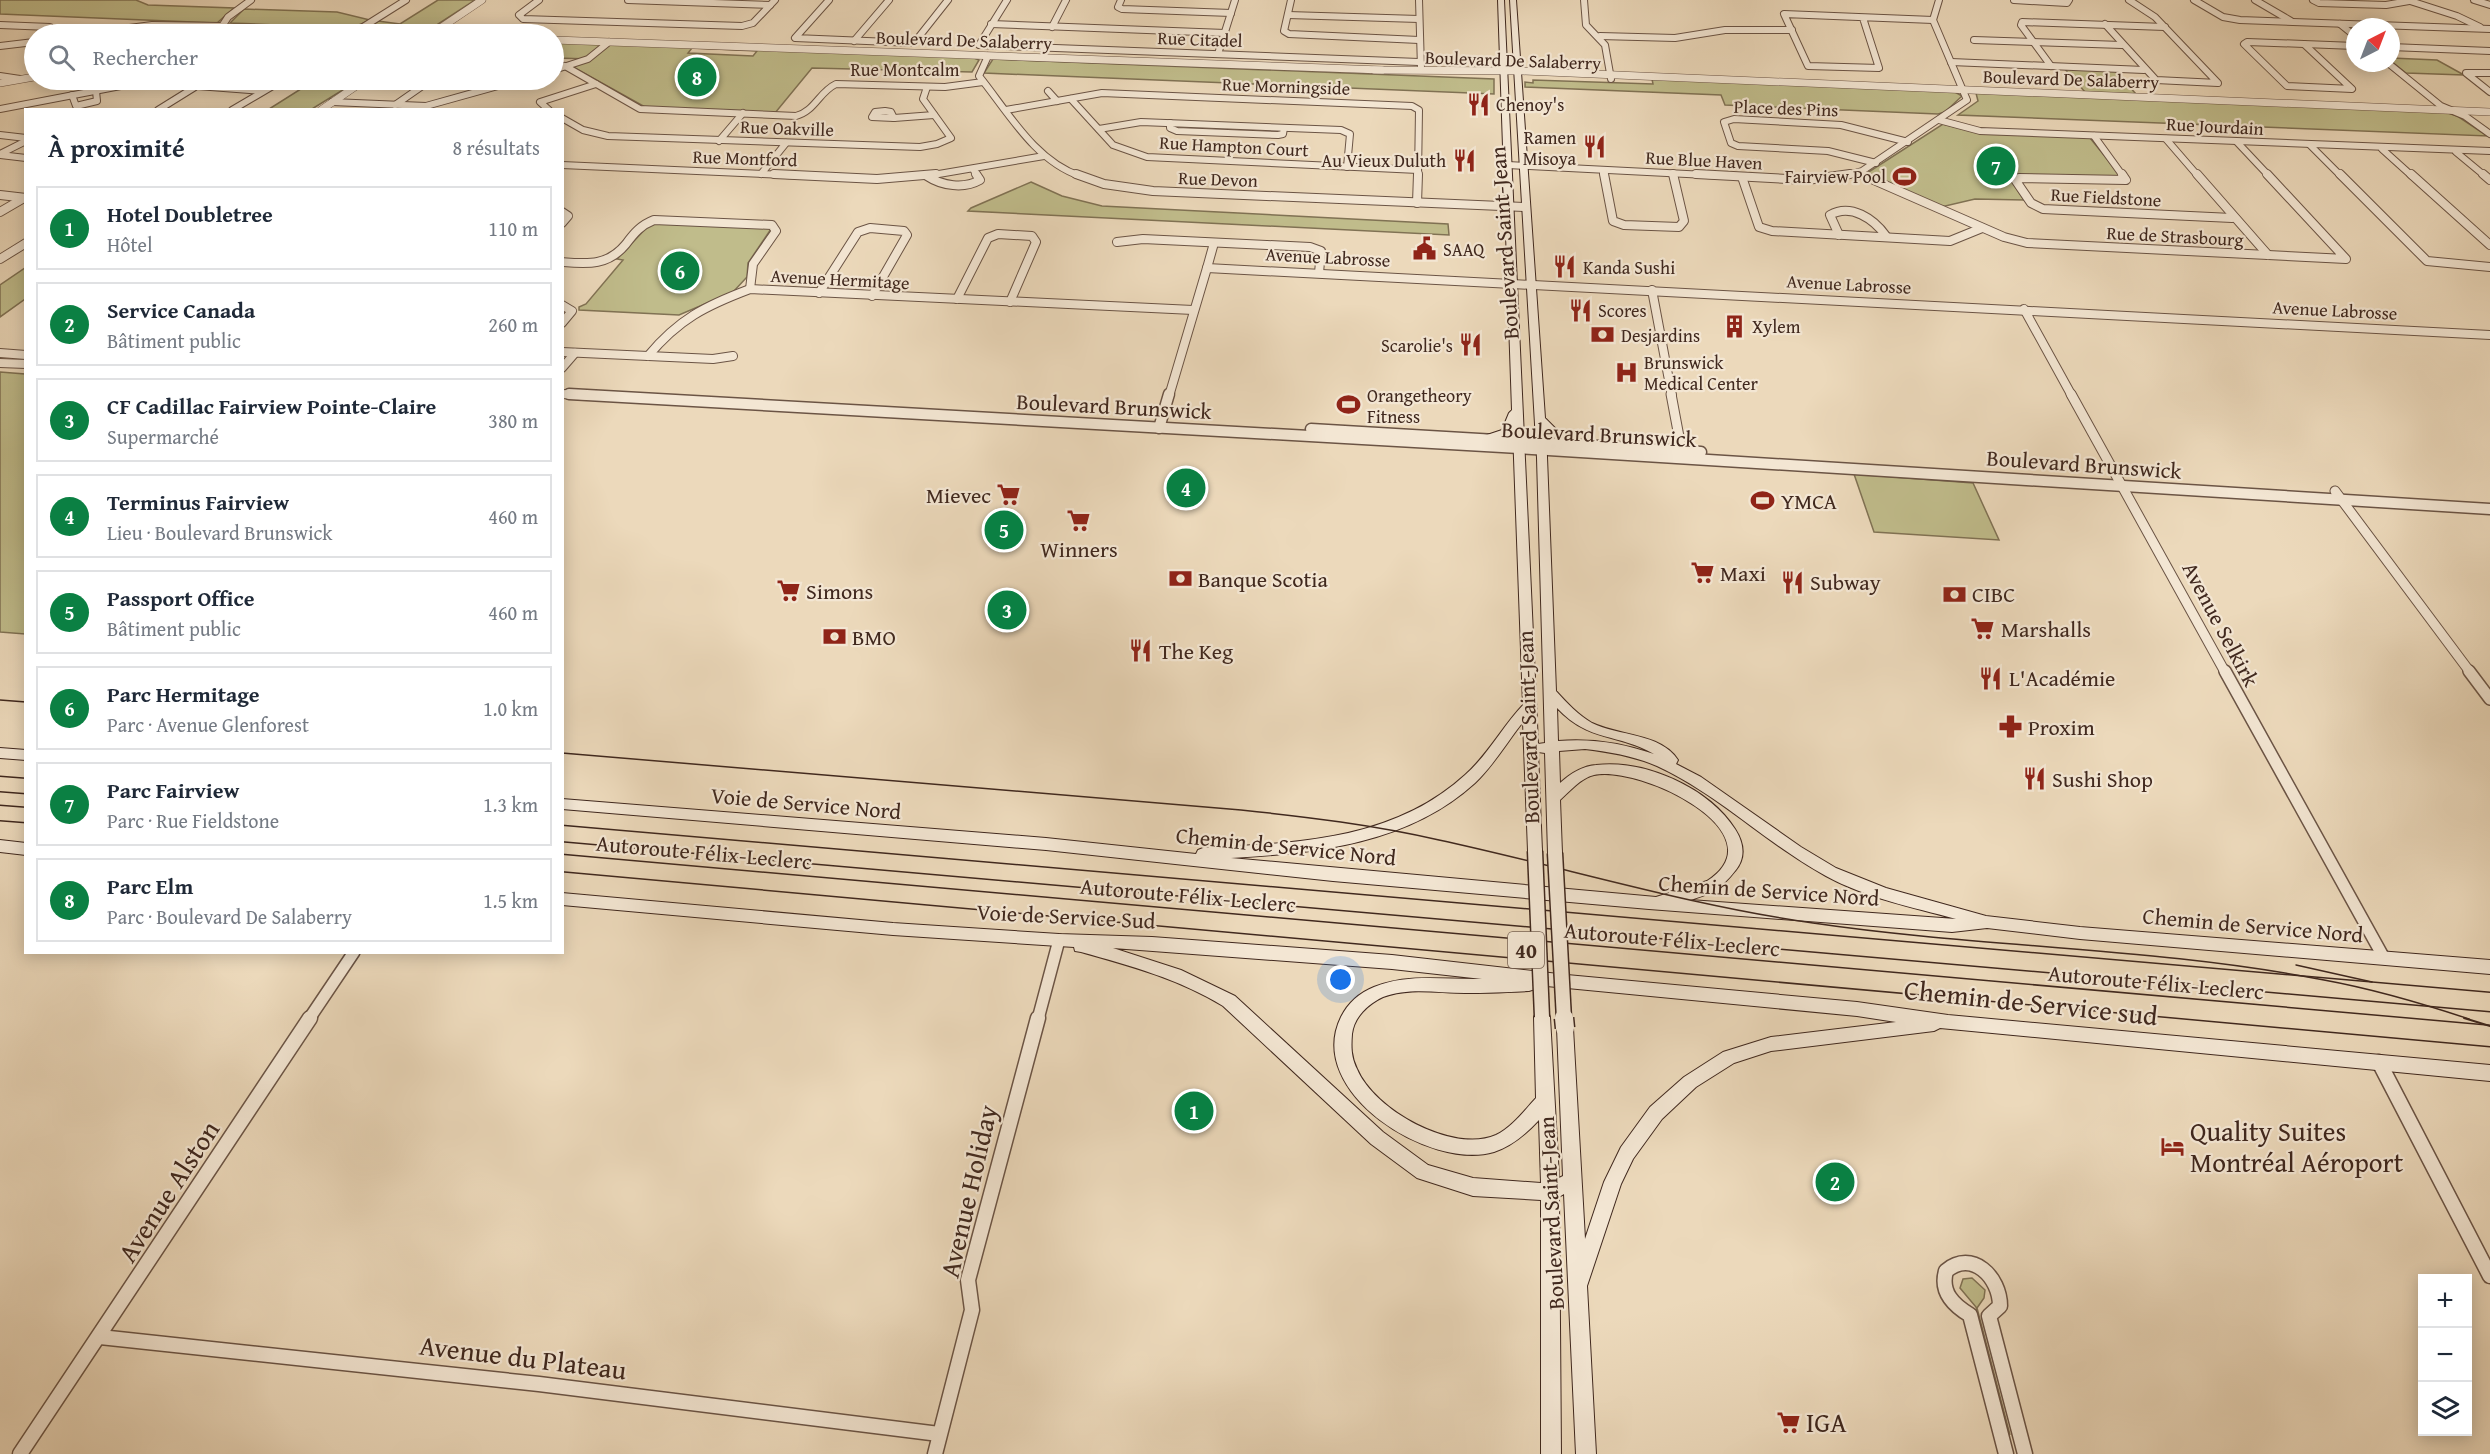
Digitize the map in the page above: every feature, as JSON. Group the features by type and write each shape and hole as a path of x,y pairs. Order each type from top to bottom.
{"highway":[{"path":"0,774 24,774"},
{"path":"0,784 24,786"},
{"path":"0,813 24,815"},
{"name":"Autoroute Félix-Leclerc","path":"564,832 2490,1002"},
{"name":"Autoroute Félix-Leclerc","path":"564,863 2490,1036"}],"main road":[{"name":"Boulevard Saint-Jean","path":"1501,0 1545,1101 1550,1139 1551,1454"},
{"name":"Boulevard Saint-Jean","path":"1512,1 1540,419 1551,694 1550,747 1586,1454"},
{"path":"1516,358 1524,361 1538,382"},
{"path":"1483,438 1501,435 1509,430 1517,402"},
{"path":"1540,419 1554,434 1582,444"},
{"path":"1551,694 1580,722 1601,732 1653,746 1681,770 1803,855 1842,878 1884,894 1987,922"},
{"path":"1174,856 1321,846 1359,839 1392,828 1438,803 1467,782 1492,756 1514,721 1529,706"},
{"path":"1532,750 1585,743 1608,745 1647,755 1681,770"},
{"path":"0,753 24,755"},
{"path":"1553,798 1586,772 1604,768 1625,768 1651,775 1677,786 1715,813 1730,832 1735,851 1734,860 1725,875 1717,882 1692,893 1648,903"},
{"name":"Voie de Service Nord","path":"564,804 1046,844"},
{"name":"Chemin de Service Nord","path":"1046,844 1174,856 1333,875 1648,903 1952,926 1987,922 2080,933 2490,967"},
{"path":"0,846 24,849"},
{"name":"Voie de Service Sud","path":"564,899 893,929 1059,940 1152,943 1392,962 1567,982"},
{"path":"1059,940 1150,965 1217,993 1253,1020 1377,1138 1409,1164 1424,1172 1473,1187 1550,1192 1573,1180"},
{"path":"1545,1101 1516,1132 1492,1144 1463,1148 1439,1142 1400,1125 1363,1094 1346,1066 1342,1049 1343,1032 1349,1016 1362,1001 1394,987 1567,982"},
{"name":"Chemin de Service sud","path":"1567,982 1821,1005 1948,1022 2490,1072"},
{"path":"1579,1283 1613,1182 1627,1153 1656,1113 1703,1072 1729,1057 1771,1044 1948,1022"}],"street":[{"path":"223,24 230,15 251,0"},
{"path":"369,24 406,0"},
{"path":"446,24 482,0"},
{"path":"538,0 519,15 523,19 742,26 753,22 772,2"},
{"path":"628,0 772,2"},
{"path":"829,0 795,38 914,43 948,0"},
{"path":"854,41 889,0"},
{"path":"991,24 1007,0"},
{"path":"1052,27 1066,0"},
{"path":"1121,0 1118,7 1122,9 1231,13"},
{"path":"1218,54 1235,0"},
{"path":"1291,0 1284,31 1289,34 1419,40"},
{"path":"1420,0 1420,65"},
{"path":"1584,0 1586,25 1590,31 1600,36 1675,38 1725,30 1792,30"},
{"path":"1939,0 1933,20 1964,90"},
{"path":"2014,0 2067,3 2069,0"},
{"path":"2105,24 2144,70 2159,81 2218,83 2218,80 2165,27 2129,0"},
{"path":"2194,0 2231,19 2487,29"},
{"path":"2255,0 2292,22"},
{"path":"2313,0 2319,3 2386,5 2408,0 2457,16 2487,29"},
{"path":"2474,0 2490,5"},
{"path":"1863,18 1879,68 1808,66 1784,14 1933,20"},
{"path":"1288,15 1419,19"},
{"path":"2051,66 2021,25 2022,22 2165,27"},
{"path":"991,24 1225,33"},
{"name":"Rue Citadel","path":"991,24 979,45 1218,54 1420,65"},
{"path":"2340,24 2346,29"},
{"path":"0,25 24,26"},
{"path":"1600,36 1605,45 1611,77"},
{"name":"Boulevard De Salaberry","path":"564,40 1374,70 1611,77 1650,76 2490,112"},
{"path":"1974,40 2122,45"},
{"path":"565,66 588,59 609,42"},
{"path":"2304,44 2352,89 2287,86 2244,44 2247,42 2304,44 2346,46"},
{"path":"0,46 24,43"},
{"path":"2400,47 2490,51"},
{"path":"983,82 978,72 988,56"},
{"path":"1951,62 2144,70"},
{"name":"Boulevard De Salaberry","path":"1374,70 1420,65 1505,73"},
{"name":"Rue Montcalm","path":"565,66 640,109 742,113 807,114 830,86 836,84 952,87 983,82"},
{"path":"2399,72 2441,106 2490,134"},
{"path":"2490,73 2466,73 2490,92"},
{"path":"0,76 20,79"},
{"path":"0,83 24,78"},
{"name":"Rue Devon","path":"983,82 1044,156 1059,167 1080,177 1137,190 1524,207"},
{"path":"547,108 540,102 596,84"},
{"name":"Rue Oakville","path":"564,119 582,130 608,136 892,147 948,141 951,136 922,97 927,87"},
{"path":"0,109 96,90 97,102 87,106 76,106 72,95"},
{"path":"161,108 190,90"},
{"path":"245,90 262,91"},
{"path":"324,108 350,90"},
{"path":"395,105 417,90"},
{"path":"332,102 435,104 482,90"},
{"name":"Rue Blue Haven","path":"1508,168 1569,173 1600,170 1813,180 1857,173 1876,163 1966,102 1964,90"},
{"path":"235,108 262,91"},
{"path":"1048,91 1057,101"},
{"name":"Rue Morningside","path":"1006,110 1102,93 1412,106 1419,110 1418,203"},
{"name":"Rue Hampton Court","path":"1071,99 1121,149 1154,158 1418,170"},
{"path":"435,104 447,107"},
{"path":"719,141 742,113"},
{"path":"894,118 934,115"},
{"name":"Place des Pins","path":"1876,163 1828,151 1738,146 1731,143 1724,122 1734,119 1836,124 1908,142"},
{"name":"Rue Jourdain","path":"1939,120 1975,130 2456,152 2490,151"},
{"path":"1099,129 1138,122 1170,123 1170,128 1177,131 1278,135 1283,134 1284,128 1348,132 1347,167"},
{"path":"0,135 24,139"},
{"name":"Rue Fieldstone","path":"2094,136 2126,180 2019,178 2016,181 2031,203 2043,209 2232,218"},
{"path":"2166,139 2232,218 2268,255"},
{"path":"0,154 24,140"},
{"name":"Rue de Strasbourg","path":"1857,173 1982,228 2028,243 2346,259 2237,142"},
{"path":"761,174 786,143"},
{"path":"2310,145 2427,261 2490,267"},
{"path":"2382,148 2490,245"},
{"path":"2456,152 2490,180"},
{"path":"0,154 24,158"},
{"name":"Rue Montford","path":"564,165 877,179 927,176 1044,156"},
{"name":"Rue Montford","path":"927,176 938,183 972,184 980,180 973,169"},
{"path":"1600,170 1613,221 1622,224 1680,227 1684,221 1673,174"},
{"path":"1742,177 1759,227 1772,231 1950,241 1982,228"},
{"path":"0,195 24,198"},
{"path":"0,212 24,198"},
{"path":"0,202 13,204"},
{"path":"1839,235 1830,215 1838,211 1858,214 1876,222 1886,236"},
{"name":"Avenue Hermitage","path":"564,262 594,263 610,259 641,225 654,220 772,225 776,231 753,264 750,289 1193,310"},
{"path":"819,293 858,232 870,228 904,231 907,235 872,296"},
{"path":"957,299 987,238 998,234 1032,236 1036,242 1010,302"},
{"path":"1117,242 1143,239 1316,248 1322,253 1319,273"},
{"path":"1160,424 1214,243"},
{"path":"0,259 24,244"},
{"name":"Avenue Labrosse","path":"1207,268 2490,334"},
{"path":"648,356 671,328 684,318 750,289"},
{"path":"1652,290 1682,455"},
{"path":"564,306 572,310 564,320"},
{"name":"Avenue Selkirk","path":"2024,309 2384,958"},
{"path":"564,352 713,359 733,356"},
{"path":"0,353 24,355"},
{"path":"564,366 575,353"},
{"path":"0,363 24,364"},
{"name":"Boulevard Brunswick","path":"564,386 2339,495 2490,501"},
{"name":"Boulevard Brunswick","path":"564,394 1483,438 1519,445"},
{"name":"Boulevard Brunswick","path":"1541,446 1582,444 1682,455"},
{"path":"2339,495 2490,699"},
{"name":"Boulevard Brunswick","path":"2339,495 2490,509"},
{"name":"Avenue Holiday","path":"935,1454 972,1310 968,1280 1059,940"},
{"name":"Avenue Alston","path":"20,1454 353,954"},
{"path":"2379,1062 2490,1276"},
{"path":"2006,1454 1970,1315 1954,1304 1944,1285 1946,1271 1957,1263 1980,1267 1998,1285 2001,1306 1989,1316 2025,1454"},
{"name":"Avenue du Plateau","path":"100,1337 529,1383 939,1434"}],"shaded area":[{"path":"0,0 136,0 148,5 234,8 217,23 0,14"},
{"path":"438,0 475,0 438,24 400,24"},
{"path":"244,9 337,12 370,20 361,24 230,23"},
{"path":"378,21 400,24 374,24"},
{"path":"564,41 969,56 979,60 972,72 812,68 775,113 645,107 573,67 592,59 564,58","holes":["692,48 757,51 753,56 688,53"]},
{"path":"2400,58 2437,60 2464,75 2406,73 2400,68"},
{"path":"993,59 1494,79 1494,94 984,73"},
{"path":"2064,68 2114,70 2136,94 2085,92"},
{"path":"1652,79 1955,92 1962,96 1945,112 1938,114 1725,105 1721,95 1525,87 1525,82 1533,83 1533,80 1653,84"},
{"path":"299,90 343,90 314,108 271,108"},
{"path":"1976,93 2445,112 2457,116 2487,136 1958,115 1978,101"},
{"path":"1943,124 1967,130 2090,138 2121,176 2017,176 2012,181 2024,200 1975,199 1941,207 1867,173"},
{"path":"1031,182 1062,196 1102,206 1448,224 1449,235 968,211"},
{"path":"651,223 771,229 748,263 747,277 733,292 679,315 579,310 579,307 586,304 623,260 617,259"},
{"path":"24,269 24,300 0,317 0,285"},
{"path":"0,372 24,374 24,634 0,632"},
{"path":"1854,474 1973,483 1999,540 1874,532"},
{"path":"1972,1278 1985,1290 1984,1298 1977,1308 2010,1435 1976,1307 1960,1288 1963,1279"}],"tram line":[{"path":"0,700 24,702"},
{"path":"564,753 1241,810 1341,822 1439,840 1672,896 1766,915 1940,938 2133,954 2260,969 2361,988 2469,1019"},
{"path":"2296,965 2372,982"},
{"path":"2464,1018 2490,1026"}],"place":[{"name":"Parc Elm","path":"697,77"},
{"name":"Chenoy's","path":"1478,104"},
{"name":"Ramen Misoya","path":"1594,147"},
{"name":"Au Vieux Duluth","path":"1464,160"},
{"name":"Parc Fairview","path":"1996,166"},
{"name":"Fairview Pool","path":"1904,176"},
{"name":"SAAQ","path":"1425,249"},
{"name":"Kanda Sushi","path":"1565,267"},
{"name":"Parc Hermitage","path":"680,271"},
{"name":"Scores","path":"1580,310"},
{"name":"Xylem","path":"1734,326"},
{"name":"Desjardins","path":"1603,335"},
{"name":"Scarolie's","path":"1471,345"},
{"name":"Brunswick Medical Center","path":"1626,372"},
{"name":"Orangetheory Fitness","path":"1349,405"},
{"name":"Terminus Fairview","path":"1186,488"},
{"name":"Mievec","path":"1009,495"},
{"name":"YMCA","path":"1763,501"},
{"name":"Winners","path":"1079,520"},
{"name":"Passport Office","path":"1004,530"},
{"name":"Maxi","path":"1702,573"},
{"name":"Banque Scotia","path":"1180,579"},
{"name":"Subway","path":"1792,582"},
{"name":"Simons","path":"788,591"},
{"name":"CIBC","path":"1954,594"},
{"name":"CF Cadillac Fairview Pointe-Claire","path":"1007,610"},
{"name":"Marshalls","path":"1983,629"},
{"name":"BMO","path":"834,637"},
{"name":"The Keg","path":"1141,651"},
{"name":"L'Académie","path":"1991,678"},
{"name":"Proxim","path":"2010,727"},
{"name":"Sushi Shop","path":"2034,779"},
{"name":"Hotel Doubletree","path":"1194,1111"},
{"name":"Quality Suites Montréal Aéroport","path":"2172,1147"},
{"name":"Service Canada","path":"1835,1182"},
{"name":"IGA","path":"1788,1422"}]}
